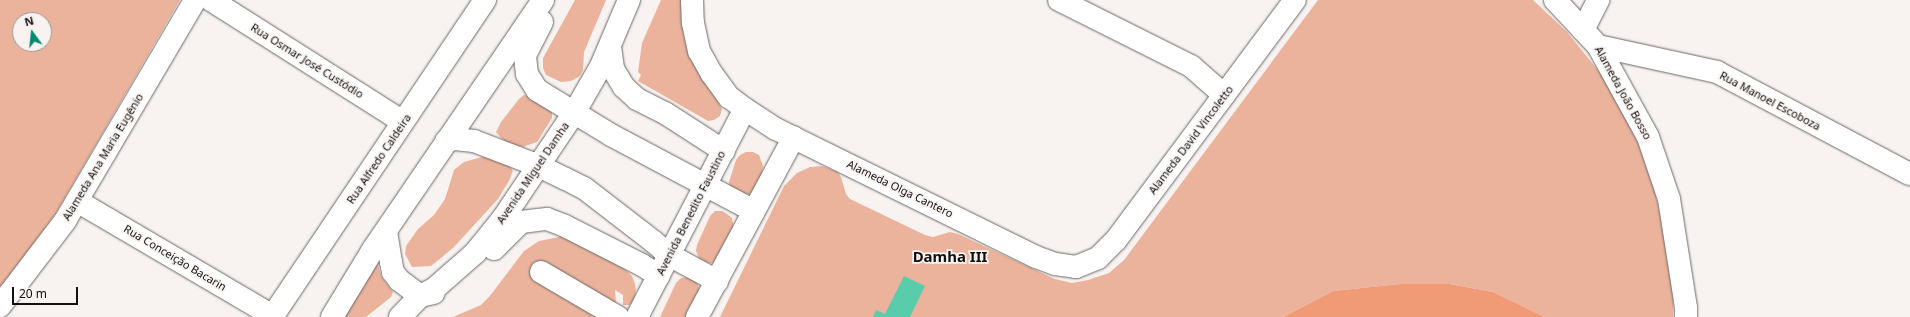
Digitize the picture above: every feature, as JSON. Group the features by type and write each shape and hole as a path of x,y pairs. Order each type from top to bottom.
{"street":[{"name":"Alameda Ana Maria Eugênio","path":"0,306 65,221 195,0"},
{"name":"Rua Osmar José Custódio","path":"211,0 403,122"},
{"name":"Rua Alfredo Caldeira","path":"272,316 485,0"},
{"path":"332,317 386,231 543,0"},
{"path":"553,0 525,56 525,66 531,83 537,90 574,113 754,211"},
{"path":"692,0 693,23 700,51 712,74 737,103"},
{"path":"1059,0 1191,66 1224,95"},
{"name":"Alameda David Vincoletto","path":"1076,267 1098,258 1116,240 1295,0"},
{"name":"Alameda João Bosso","path":"1555,0 1598,46 1648,137 1669,199 1686,308 1686,317"},
{"path":"1583,30 1598,0"},
{"name":"Avenida Miguel Damha","path":"400,317 420,296 434,289 475,253 504,218 574,113 601,66 610,47 627,1"},
{"name":"Rua Manoel Escoboza","path":"1598,46 1717,72 1910,174"},
{"path":"610,47 614,69 627,90 637,99 665,112 724,151"},
{"name":"Alameda Olga Cantero","path":"737,103 776,128 1036,256 1055,264 1076,267"},
{"name":"Avenida Benedito Faustino","path":"637,317 724,151 737,103"},
{"path":"697,317 794,137"},
{"path":"446,141 455,138 474,141 538,165 584,188 669,255 717,281"},
{"name":"Rua Conceição Bacarin","path":"77,201 272,316"},
{"path":"386,231 394,272 399,280 420,296 449,290 459,285 521,222 533,219 547,219 565,226 642,265 659,276"},
{"path":"541,272 618,317"}],"shaded area":[{"path":"0,0 180,0 56,213 0,289"},
{"path":"575,0 606,0 584,52 583,70 580,76 571,81 561,82 546,75 543,68 543,58"},
{"path":"661,0 685,0 703,80 722,109 720,116 714,120 708,121 638,81 641,75 638,72 642,43"},
{"path":"1318,0 1533,0 1567,32 1605,79 1640,143 1654,187 1669,253 1674,285 1673,317 1545,317 1493,292 1450,284 1400,284 1333,291 1283,317 720,317 784,186 797,173 810,167 822,166 838,172 846,194 850,199 925,235 933,237 950,232 958,234 1055,279 1072,283 1088,280 1109,273 1124,260"},
{"path":"524,95 531,96 550,107 552,118 537,142 523,147 508,143 496,132 501,122 519,99"},
{"path":"746,152 753,152 759,155 763,166 762,173 752,193 742,196 730,189 729,182 736,160 740,155"},
{"path":"482,157 496,159 513,170 510,179 498,199 454,247 431,266 412,267 405,254 406,246 418,229 434,215 445,199 454,170 464,162"},
{"path":"715,211 722,211 732,218 734,228 714,263 705,263 699,258 696,251 697,245 710,216"},
{"path":"561,234 625,269 632,276 635,284 636,290 634,302 629,305 623,305 623,295 615,290 616,305 608,317 453,317 481,305 489,297 524,251 539,241 559,237"},
{"path":"377,261 381,276 393,292 391,297 366,317 339,317"},
{"path":"904,276 925,286 910,317 873,317 876,310 885,314"},
{"path":"688,277 697,282 701,293 692,317 660,317 676,283 681,278"},
{"path":"1400,284 1450,284 1493,292 1545,317 1283,317 1333,291"}],"district":[{"name":"Damha III","path":"950,257"}]}
